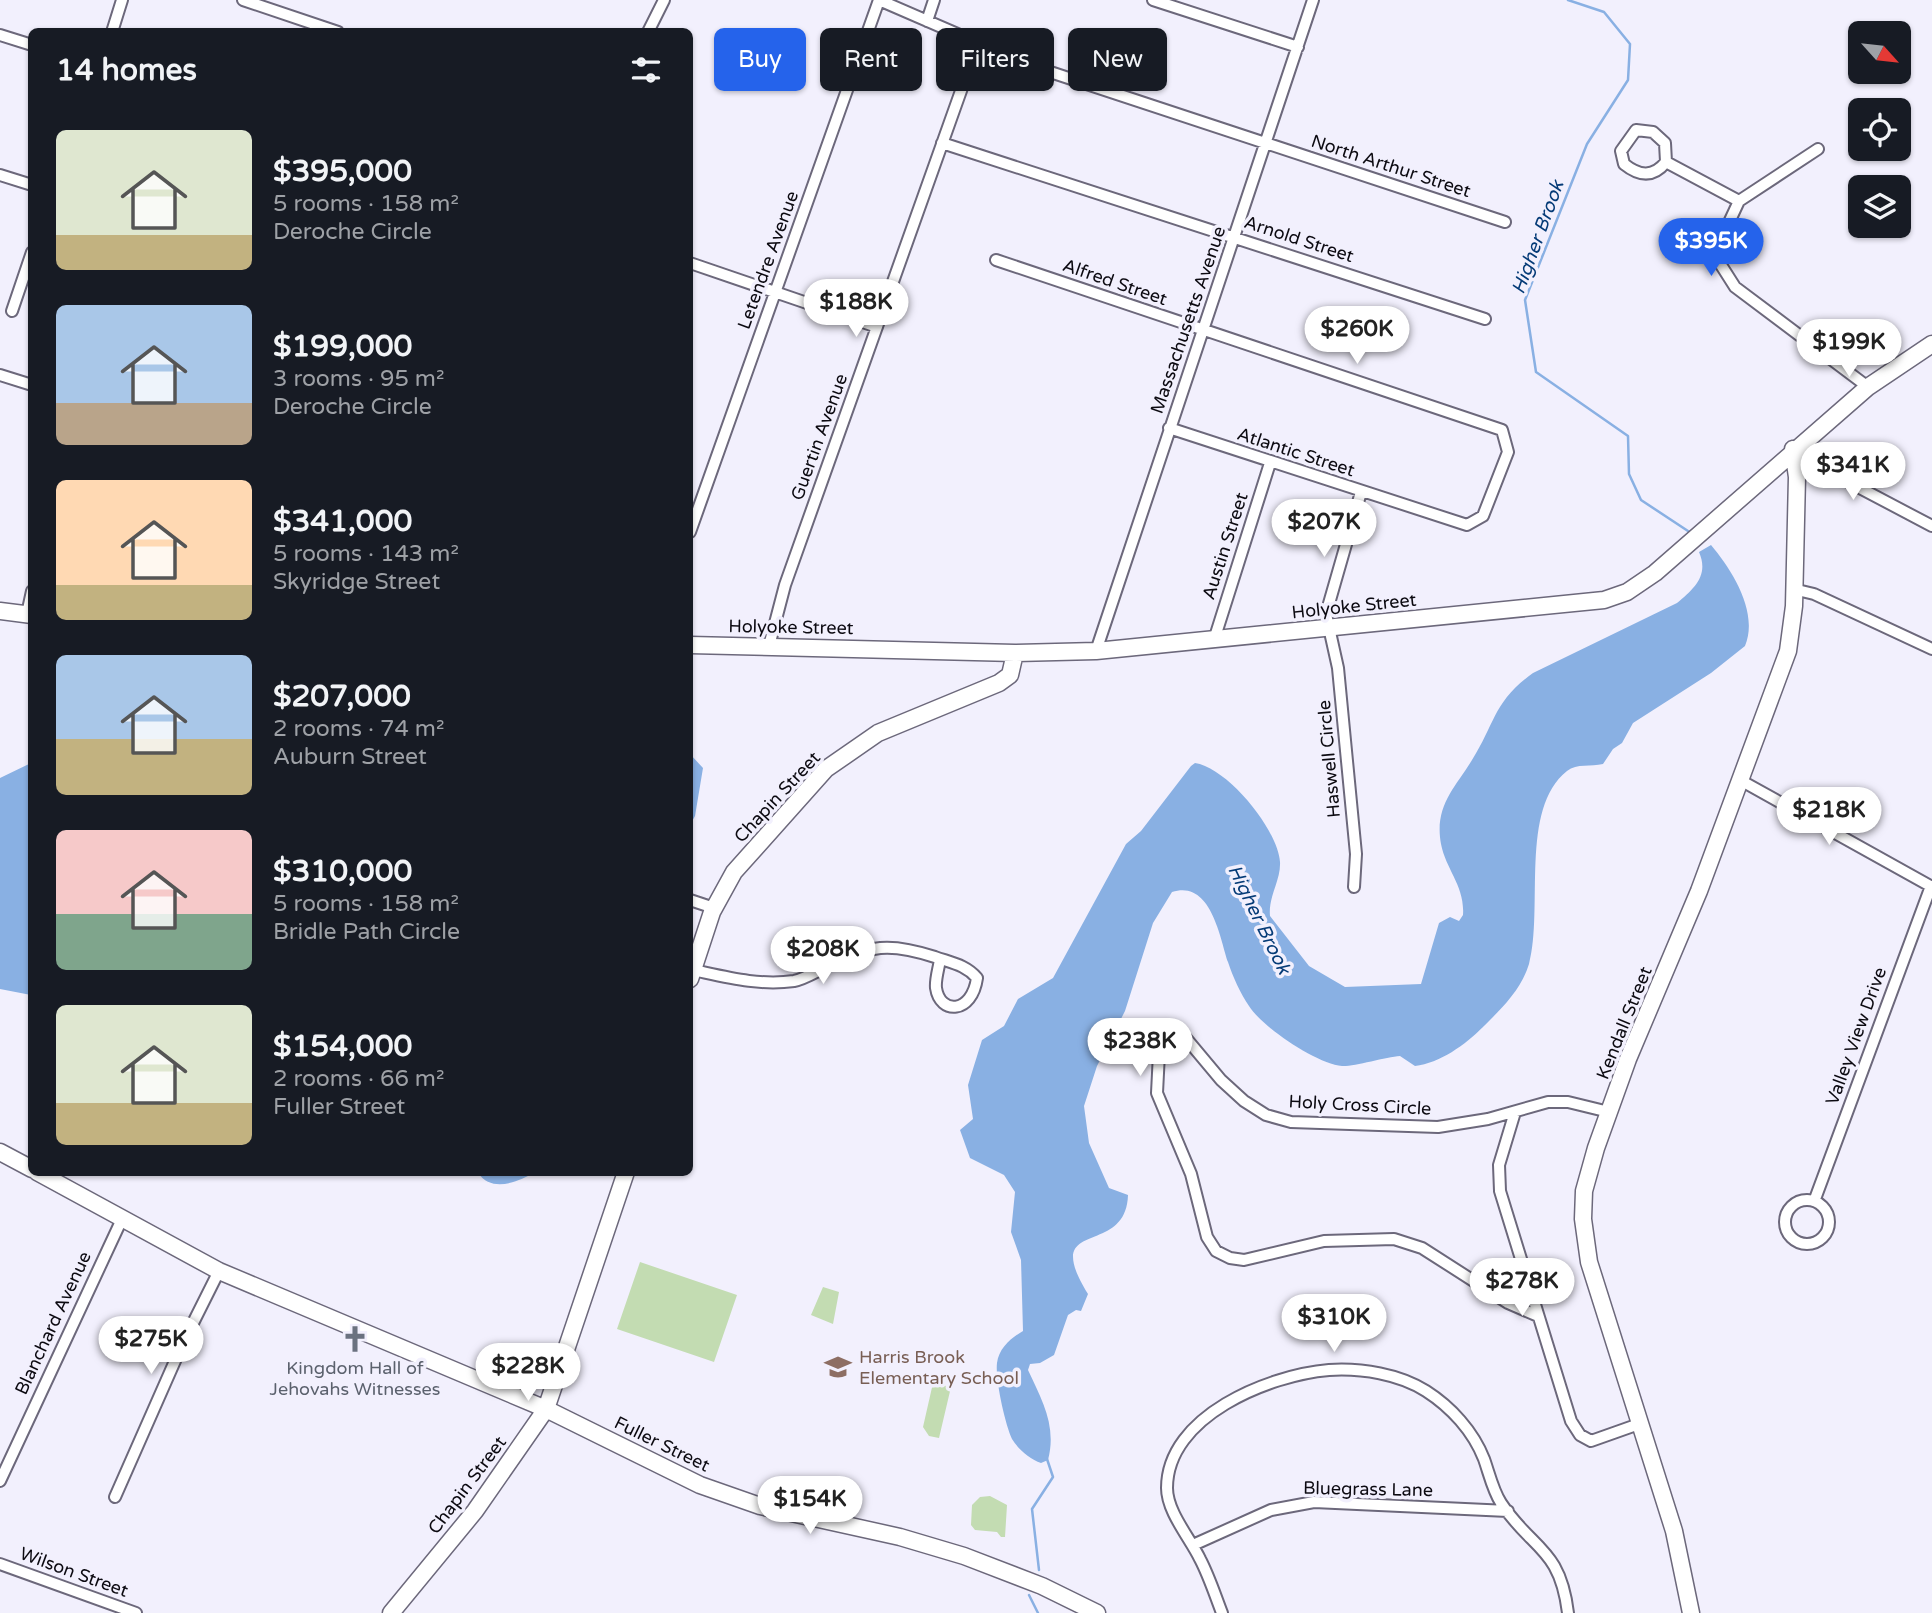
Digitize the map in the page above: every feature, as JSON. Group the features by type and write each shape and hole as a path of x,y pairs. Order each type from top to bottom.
{"street":[{"path":"113,28 122,0"},
{"path":"243,0 326,28"},
{"path":"650,28 664,0"},
{"name":"North Arthur Street","path":"878,0 945,28"},
{"name":"Letendre Avenue","path":"693,524 878,0"},
{"path":"927,20 934,0"},
{"path":"1153,0 1298,47"},
{"name":"Massachusetts Avenue","path":"1096,651 1313,0"},
{"path":"0,35 28,44"},
{"name":"North Arthur Street","path":"1054,73 1505,222"},
{"name":"Guertin Avenue","path":"769,646 785,585 961,91"},
{"path":"1646,129 1665,143 1666,162 1654,173 1639,173 1624,164 1621,151 1633,132 1646,129"},
{"name":"Arnold Street","path":"942,143 1485,318"},
{"path":"1818,149 1740,201 1719,244 1721,265 1735,287 1868,387"},
{"path":"1666,162 1740,201"},
{"path":"0,175 28,184"},
{"name":"Alfred Street","path":"996,260 1203,332 1502,430"},
{"path":"12,312 28,264"},
{"path":"693,264 877,327"},
{"name":"Holyoke Street","path":"693,645 1015,653 1096,651 1612,598 1645,581 1793,449 1868,387 1932,344"},
{"path":"0,375 28,384"},
{"name":"Atlantic Street","path":"1169,428 1467,525 1483,516 1508,452 1502,430"},
{"path":"1793,449 1816,465 1932,526"},
{"name":"Kendall Street","path":"1691,1613 1677,1542 1589,1262 1584,1238 1586,1182 1609,1112 1699,891 1788,651 1797,477 1793,449"},
{"name":"Austin Street","path":"1214,640 1270,463"},
{"name":"Haswell Circle","path":"1354,887 1356,854 1338,668 1326,614 1361,492"},
{"path":"1793,589 1814,594 1932,649"},
{"path":"0,611 28,614"},
{"name":"Chapin Street","path":"693,968 714,908 734,872 826,769 878,733 999,683 1010,675 1015,653"},
{"path":"1740,780 1931,886"},
{"name":"Valley View Drive","path":"1815,1199 1931,886"},
{"path":"693,901 714,908"},
{"path":"693,974 774,983 797,980 862,950 878,946 907,948 969,968 978,978 970,1002 961,1007 949,1005 940,998 936,987 940,959"},
{"name":"Holy Cross Circle","path":"1538,1316 1508,1303 1422,1248 1394,1239 1324,1241 1244,1260 1220,1254 1206,1237 1191,1174 1160,1104 1156,1070 1163,1045 1171,1038 1182,1036 1244,1101 1266,1115 1284,1120 1438,1127 1515,1112 1548,1102 1568,1102 1609,1112"},
{"path":"1515,1112 1499,1165 1499,1181 1571,1421 1580,1435 1593,1441 1639,1424"},
{"path":"0,1152 28,1167"},
{"name":"Fuller Street","path":"44,1176 219,1271 546,1409 712,1490 760,1506 900,1536 964,1556 1035,1583 1097,1613"},
{"name":"Chapin Street","path":"391,1613 475,1511 546,1409 625,1176"},
{"path":"1815,1199 1825,1209 1828,1225 1820,1241 1804,1245 1786,1231 1786,1213 1801,1200 1815,1199"},
{"name":"Blanchard Avenue","path":"0,1481 122,1219"},
{"path":"115,1497 182,1345 219,1271"},
{"path":"1222,1613 1172,1507 1167,1488 1175,1452 1189,1432 1216,1409 1279,1382 1328,1370 1391,1376 1420,1388 1447,1406 1459,1418 1482,1454 1500,1502 1541,1545 1560,1573 1568,1613"},
{"name":"Bluegrass Lane","path":"1192,1545 1271,1510 1314,1502 1508,1511"},
{"name":"Wilson Street","path":"0,1564 136,1613"}],"green space":[{"path":"640,1262 737,1295 714,1362 617,1329"},
{"path":"823,1287 839,1292 833,1324 811,1315"},
{"path":"933,1383 951,1387 939,1438 929,1436 923,1427"},
{"path":"990,1496 1007,1505 1005,1537 1001,1537 997,1532 975,1530 971,1525 972,1505 980,1497"}],"water":[{"path":"1711,545 1735,579 1746,606 1749,619 1745,646 1711,673 1633,723 1622,743 1613,749 1603,764 1571,769 1552,788 1543,809 1538,834 1533,941 1526,973 1497,1013 1476,1034 1452,1052 1415,1066 1400,1056 1342,1066 1305,1052 1278,1034 1249,1006 1234,979 1217,926 1205,902 1196,894 1185,890 1172,892 1153,923 1125,1011 1097,1066 1084,1106 1089,1143 1109,1188 1128,1195 1124,1214 1114,1226 1079,1245 1073,1254 1076,1270 1088,1294 1081,1311 1076,1310 1068,1315 1054,1355 1040,1363 1030,1364 1028,1370 1047,1414 1051,1436 1048,1460 1041,1463 1021,1450 1009,1432 997,1370 998,1358 1003,1348 1023,1331 1021,1260 1011,1232 1015,1192 1004,1175 970,1158 960,1130 973,1119 968,1085 982,1040 1004,1026 1018,999 1053,978 1126,844 1141,831 1191,766 1195,763 1208,767 1236,788 1271,834 1280,862 1270,916 1309,966 1345,987 1421,984 1439,923 1450,917 1459,921 1463,915 1461,895 1441,844 1440,819 1443,808 1480,747 1502,703 1533,673 1677,603 1699,580 1702,560 1699,552"},
{"path":"693,757 703,768 693,820"},
{"path":"28,764 28,994 0,989 0,778"},
{"path":"481,1176 528,1176 505,1184 490,1183"}],"waterway":[{"name":"Higher Brook","path":"1568,0 1604,12 1630,44 1628,80 1587,144 1525,300 1536,372 1628,436 1629,474 1641,500 1691,533"},
{"name":"Higher Brook","path":"1039,1570 1032,1509 1053,1477 1047,1459"},
{"name":"Higher Brook","path":"1029,1595 1038,1613"}],"place":[{"name":"Kingdom Hall of Jehovahs Witnesses","path":"355,1339"},
{"name":"Harris Brook Elementary School","path":"838,1367"}]}
